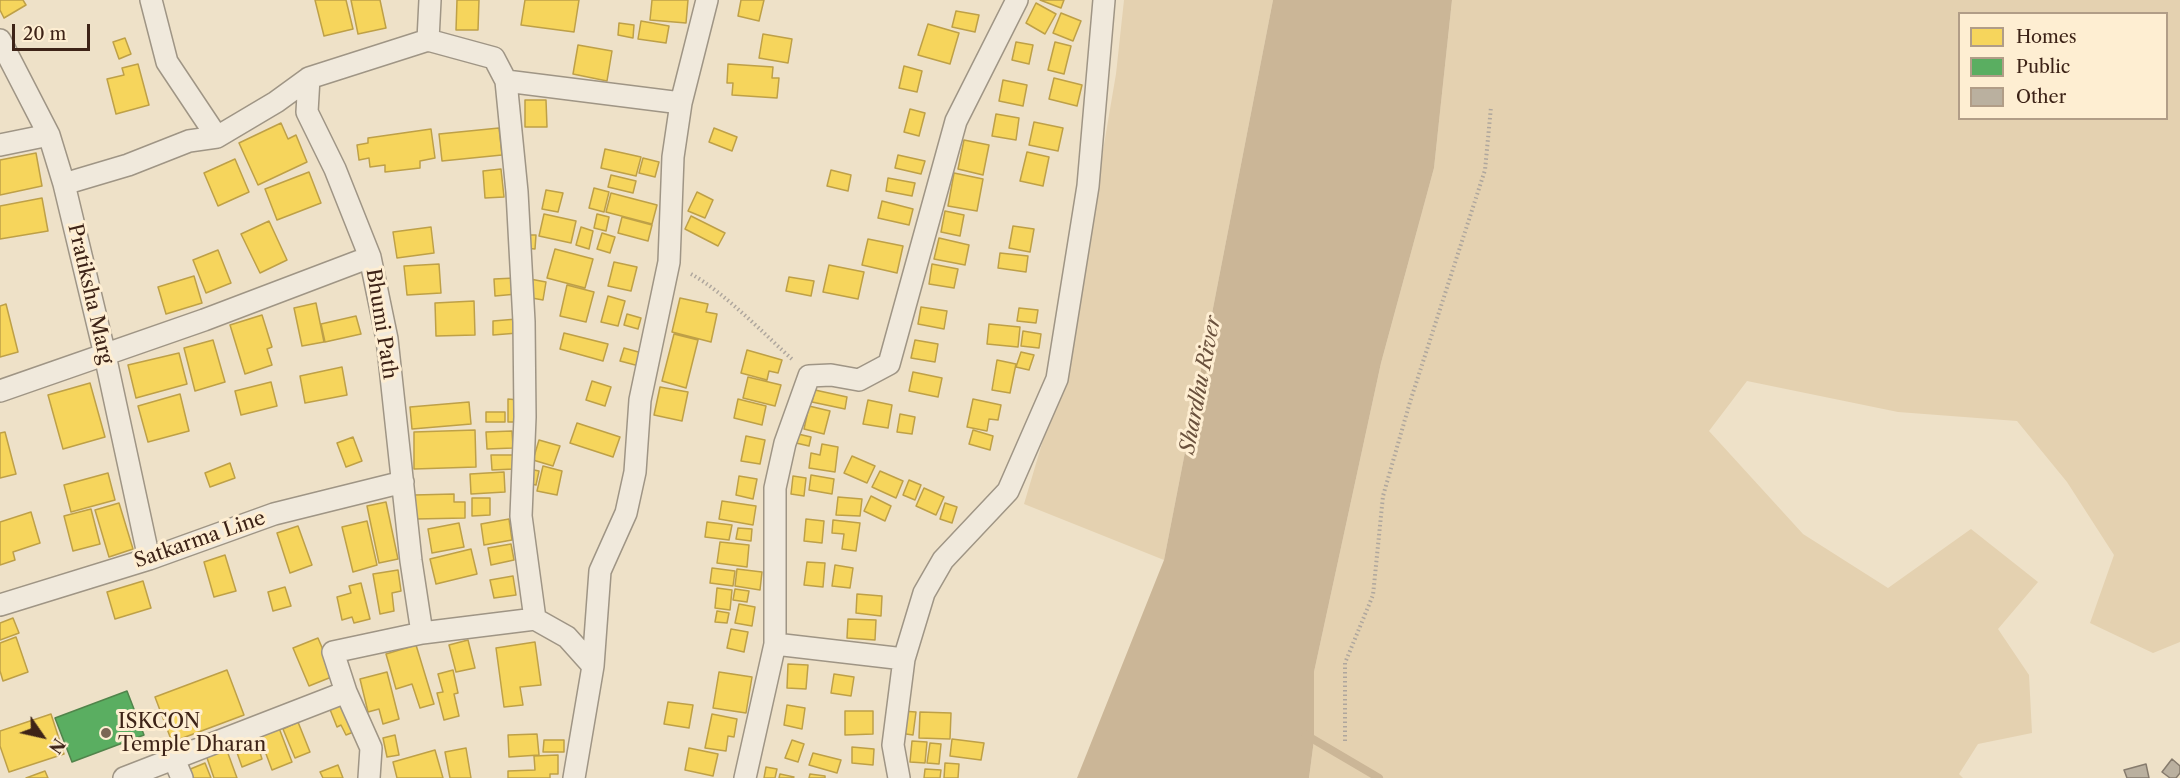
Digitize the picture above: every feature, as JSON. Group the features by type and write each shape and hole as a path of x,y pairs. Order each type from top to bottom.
{"street":[{"path":"151,0 167,62 217,137"},
{"path":"428,40 430,0"},
{"path":"574,778 593,666 600,571 626,513 633,482 640,400 669,262 673,157 681,103 707,0"},
{"path":"745,778 775,644 775,488 785,443 809,376 831,375 859,380 889,364 956,121 1017,0"},
{"path":"899,778 893,745 904,659 924,593 943,560 1008,491 1057,380 1088,186 1104,0"},
{"name":"Pratiksha Marg","path":"0,40 49,135 64,184 105,355 148,559"},
{"path":"64,184 128,165 189,141 217,137 276,102 309,78 428,40 494,58 506,81 518,192 524,322 525,417 521,516 535,620"},
{"name":"Bhumi Path","path":"309,78 307,112 336,169 370,257 387,339 411,561 422,633"},
{"path":"506,81 681,103"},
{"path":"0,145 49,135"},
{"path":"0,391 204,321 370,257"},
{"name":"Satkarma Line","path":"0,605 148,559 274,514 403,482"},
{"path":"369,778 371,748 346,692 333,652 422,633 535,620 567,637 593,666"},
{"path":"775,644 904,659"},
{"path":"124,778 178,768 346,692"}],"path":[{"path":"1345,741 1345,663 1373,595 1383,496 1410,402 1485,170 1491,107"},
{"path":"669,262 700,279 809,376"}],"shaded area":[{"path":"1124,0 1273,0 1164,560 1024,504 1068,356 1116,74"},
{"path":"1452,0 2180,0 2180,642 2153,653 2090,623 2114,555 2067,482 2017,421 1898,412 1747,381 1709,431 1803,534 1888,588 1971,529 2038,582 1998,629 2029,675 2032,733 1978,744 1959,774 1963,778 1309,778 1314,740 1314,672 1381,363 1434,168"}],"water":[{"name":"Shardhu River","path":"1273,0 1452,0 1434,168 1381,363 1314,672 1314,740 1309,778 1077,778 1164,560"}],"building: Homes":[{"path":"0,0 23,0 26,5 4,18 0,10"},
{"path":"315,0 346,0 353,29 324,36"},
{"path":"351,0 380,0 386,28 358,34"},
{"path":"457,0 479,0 478,30 456,30"},
{"path":"525,0 579,0 574,32 521,25"},
{"path":"652,0 688,0 686,23 650,20"},
{"path":"741,0 764,0 759,21 738,16"},
{"path":"1040,0 1064,0 1061,8"},
{"path":"1036,3 1056,14 1045,34 1026,23"},
{"path":"956,11 979,15 975,32 952,27"},
{"path":"1061,13 1081,21 1073,41 1053,33"},
{"path":"641,21 669,26 666,43 638,39"},
{"path":"619,23 634,25 633,38 618,35"},
{"path":"928,24 959,33 950,64 918,55"},
{"path":"763,34 792,39 788,63 759,58"},
{"path":"125,38 131,54 119,59 113,42"},
{"path":"1016,42 1033,45 1029,64 1012,60"},
{"path":"1055,42 1071,46 1064,74 1048,70"},
{"path":"578,45 612,51 607,81 573,74"},
{"path":"138,64 149,105 116,114 107,79 124,75 122,68"},
{"path":"728,64 773,67 772,78 779,78 777,98 732,95 733,83 727,83"},
{"path":"904,66 922,71 917,92 899,88"},
{"path":"1054,78 1082,85 1077,106 1049,99"},
{"path":"1003,80 1027,85 1023,106 999,101"},
{"path":"525,100 546,100 547,127 525,127"},
{"path":"910,109 925,113 919,136 904,132"},
{"path":"996,114 1019,118 1016,140 992,136"},
{"path":"1034,122 1063,128 1058,151 1029,145"},
{"path":"281,123 288,139 296,135 307,162 258,185 239,143"},
{"path":"499,128 502,155 442,161 439,134"},
{"path":"714,128 737,137 732,151 709,142"},
{"path":"431,129 435,158 420,161 420,168 385,172 385,165 370,167 369,158 359,160 357,145 368,143 368,138"},
{"path":"964,140 989,145 983,175 958,169"},
{"path":"605,149 641,157 636,176 601,168"},
{"path":"1027,152 1049,157 1043,186 1020,181"},
{"path":"36,153 42,186 0,195 0,160"},
{"path":"898,155 925,161 921,174 895,168"},
{"path":"643,158 659,162 655,177 639,173"},
{"path":"235,159 249,192 218,206 204,173"},
{"path":"501,169 504,197 485,198 483,171"},
{"path":"831,170 851,175 848,191 827,186"},
{"path":"309,172 321,203 277,220 265,189"},
{"path":"954,173 983,179 977,211 948,206"},
{"path":"611,175 636,181 633,193 608,187"},
{"path":"888,178 915,183 912,196 886,191"},
{"path":"594,188 609,192 604,212 589,208"},
{"path":"546,190 563,193 558,212 542,209"},
{"path":"697,192 713,200 705,218 688,211"},
{"path":"611,193 657,205 652,224 606,212"},
{"path":"42,198 48,231 0,239 0,206"},
{"path":"882,201 913,209 909,225 878,218"},
{"path":"945,211 964,215 960,236 941,232"},
{"path":"544,214 576,221 571,243 539,236"},
{"path":"597,214 609,217 606,231 594,228"},
{"path":"691,216 725,233 718,246 685,229"},
{"path":"622,217 652,225 648,241 618,233"},
{"path":"269,221 287,260 260,273 241,234"},
{"path":"1013,226 1034,229 1030,252 1009,248"},
{"path":"431,227 434,253 397,258 393,232"},
{"path":"581,227 593,231 589,249 576,245"},
{"path":"602,233 615,237 610,253 597,249"},
{"path":"525,235 536,235 535,249 524,248"},
{"path":"939,238 969,245 965,265 934,259"},
{"path":"868,239 903,246 897,273 862,265"},
{"path":"555,249 593,259 585,288 547,278"},
{"path":"218,250 231,283 206,293 193,260"},
{"path":"1000,253 1028,256 1026,272 998,268"},
{"path":"614,262 637,267 631,291 608,286"},
{"path":"439,264 441,293 407,295 404,266"},
{"path":"932,264 958,269 954,288 929,284"},
{"path":"829,265 864,272 858,299 823,292"},
{"path":"194,276 202,303 166,314 158,287"},
{"path":"789,277 814,281 811,296 786,291"},
{"path":"515,278 517,294 495,296 494,279"},
{"path":"530,279 546,282 543,300 526,297"},
{"path":"567,285 594,292 586,322 560,316"},
{"path":"608,296 625,301 618,326 601,322"},
{"path":"680,298 708,304 706,312 717,314 711,342 672,332"},
{"path":"474,301 475,335 436,336 435,303"},
{"path":"316,303 324,342 302,346 294,308"},
{"path":"6,304 18,352 0,357 0,306"},
{"path":"921,307 947,311 944,329 918,324"},
{"path":"1019,308 1038,310 1036,323 1017,321"},
{"path":"627,314 641,318 638,329 624,325"},
{"path":"262,315 272,347 267,349 272,365 245,374 230,325"},
{"path":"356,316 361,334 325,342 321,324"},
{"path":"517,319 518,333 493,335 493,321"},
{"path":"989,324 1020,327 1018,347 987,344"},
{"path":"1023,331 1041,334 1039,348 1021,346"},
{"path":"564,333 608,344 603,361 560,349"},
{"path":"674,334 698,340 686,388 662,381"},
{"path":"213,340 225,382 195,391 184,348"},
{"path":"915,340 938,344 935,362 911,358"},
{"path":"624,348 642,353 639,366 620,361"},
{"path":"747,350 782,360 778,373 769,371 767,380 741,373"},
{"path":"1021,352 1034,355 1029,370 1016,367"},
{"path":"179,353 187,384 136,398 128,365"},
{"path":"997,360 1016,364 1010,393 992,390"},
{"path":"342,367 347,395 305,403 300,376"},
{"path":"913,372 942,378 938,397 909,391"},
{"path":"748,377 781,385 775,406 743,398"},
{"path":"592,381 611,387 605,406 586,400"},
{"path":"271,382 277,406 241,415 235,391"},
{"path":"90,383 105,437 63,449 48,395"},
{"path":"660,387 688,392 682,421 654,415"},
{"path":"815,390 847,397 845,409 812,402"},
{"path":"180,394 189,431 148,442 138,406"},
{"path":"508,399 519,400 519,422 508,422"},
{"path":"738,399 766,406 762,425 734,418"},
{"path":"973,399 1001,405 998,420 989,419 987,431 967,427"},
{"path":"868,400 892,405 888,428 863,424"},
{"path":"469,402 471,424 412,429 410,407"},
{"path":"809,406 830,411 824,434 804,429"},
{"path":"486,412 505,412 505,422 486,422"},
{"path":"900,414 915,417 912,434 897,432"},
{"path":"577,423 620,437 613,457 570,443"},
{"path":"475,430 476,467 414,469 414,432"},
{"path":"973,430 993,436 990,450 969,444"},
{"path":"512,431 513,448 487,449 486,432"},
{"path":"5,432 16,474 0,478 0,433"},
{"path":"798,434 811,437 809,446 796,443"},
{"path":"746,436 765,440 760,464 741,461"},
{"path":"353,437 362,461 346,467 337,443"},
{"path":"539,440 560,446 553,466 533,460"},
{"path":"822,444 838,447 835,472 809,468 811,453 820,455"},
{"path":"491,455 513,455 514,469 492,470"},
{"path":"852,456 875,466 867,483 844,473"},
{"path":"230,463 235,478 210,487 205,473"},
{"path":"543,466 562,471 557,495 537,491"},
{"path":"529,469 539,471 536,485 526,483"},
{"path":"880,471 903,481 896,498 872,487"},
{"path":"504,472 505,492 471,494 470,474"},
{"path":"108,473 115,500 71,512 64,485"},
{"path":"811,475 834,479 832,494 809,490"},
{"path":"739,476 757,479 753,499 736,495"},
{"path":"793,476 806,478 804,496 791,494"},
{"path":"909,480 921,485 915,500 903,495"},
{"path":"924,488 944,497 936,515 916,506"},
{"path":"454,494 454,502 465,502 465,518 415,519 414,495"},
{"path":"871,496 891,506 885,521 864,511"},
{"path":"838,497 862,499 860,516 836,515"},
{"path":"472,498 490,498 490,515 472,516"},
{"path":"722,501 756,506 753,525 719,519"},
{"path":"386,502 398,559 379,563 367,506"},
{"path":"119,503 133,549 109,557 95,510"},
{"path":"945,503 957,507 952,523 940,519"},
{"path":"91,509 100,544 73,551 64,516"},
{"path":"31,512 40,543 13,552 15,560 0,565 0,522"},
{"path":"509,519 512,540 484,545 481,524"},
{"path":"806,519 824,521 822,543 804,541"},
{"path":"833,520 860,523 856,551 842,549 844,534 832,533"},
{"path":"367,521 377,565 353,572 342,527"},
{"path":"707,522 732,525 729,540 705,537"},
{"path":"459,523 464,547 432,553 428,529"},
{"path":"298,526 312,565 290,573 277,533"},
{"path":"738,528 752,529 751,541 736,539"},
{"path":"720,542 749,545 747,567 717,563"},
{"path":"511,544 514,560 491,565 488,548"},
{"path":"471,549 477,574 436,584 430,559"},
{"path":"225,555 236,591 214,597 204,562"},
{"path":"807,562 825,563 823,587 804,585"},
{"path":"835,565 853,568 850,588 832,586"},
{"path":"712,568 735,571 733,586 710,583"},
{"path":"737,569 762,572 760,590 735,586"},
{"path":"398,570 401,591 392,593 394,611 380,614 373,574"},
{"path":"513,576 516,595 494,598 490,580"},
{"path":"143,581 151,608 115,619 107,592"},
{"path":"361,583 370,619 354,623 352,617 342,620 337,597 351,593 349,586"},
{"path":"285,587 291,606 273,611 268,592"},
{"path":"717,588 732,590 730,610 715,608"},
{"path":"735,589 749,591 747,602 733,600"},
{"path":"857,594 882,596 881,616 856,613"},
{"path":"739,604 755,607 752,626 735,623"},
{"path":"717,611 729,613 727,623 715,622"},
{"path":"13,618 19,633 0,640 0,623"},
{"path":"848,619 876,620 875,640 847,638"},
{"path":"731,629 748,632 744,652 727,648"},
{"path":"16,637 28,672 3,681 0,671 0,643"},
{"path":"318,638 334,676 309,686 293,648"},
{"path":"468,640 475,668 456,672 449,645"},
{"path":"535,642 541,685 520,687 523,705 504,707 496,648"},
{"path":"416,645 434,704 420,708 412,684 396,689 386,654"},
{"path":"788,664 808,665 806,689 787,688"},
{"path":"227,670 244,715 172,742 155,697"},
{"path":"453,670 458,693 454,694 459,716 444,720 437,693 443,692 438,674"},
{"path":"387,672 399,719 383,724 379,709 368,712 360,679"},
{"path":"719,672 752,677 746,713 713,708"},
{"path":"834,674 854,677 851,696 831,693"},
{"path":"344,701 356,731 346,735 341,725 337,727 329,707"},
{"path":"668,702 693,705 689,728 664,724"},
{"path":"787,705 805,708 802,729 784,725"},
{"path":"845,711 873,711 873,734 845,735"},
{"path":"902,711 916,712 913,735 899,733"},
{"path":"920,712 951,713 950,739 919,738"},
{"path":"51,714 64,754 9,772 0,746 0,731"},
{"path":"712,714 737,719 734,737 728,736 726,751 705,748"},
{"path":"298,722 310,752 295,758 283,729"},
{"path":"279,728 292,762 272,770 259,735"},
{"path":"537,734 539,755 509,757 508,735"},
{"path":"395,735 399,755 387,757 383,738"},
{"path":"255,737 262,759 242,767 234,744"},
{"path":"952,739 984,743 981,760 950,756"},
{"path":"544,740 564,740 564,752 543,752"},
{"path":"792,740 804,744 798,762 785,758"},
{"path":"912,741 927,742 925,763 910,762"},
{"path":"930,743 941,744 939,764 927,763"},
{"path":"852,747 874,749 873,765 852,763"},
{"path":"226,748 237,778 214,778 206,755"},
{"path":"466,748 471,778 450,778 445,752"},
{"path":"689,748 718,754 713,776 685,770"},
{"path":"435,750 443,778 397,778 393,762"},
{"path":"813,753 841,760 837,773 809,765"},
{"path":"558,755 558,774 550,774 550,778 508,778 508,771 535,770 534,756"},
{"path":"205,763 211,778 191,778 188,770"},
{"path":"945,763 959,764 958,778 944,778"},
{"path":"338,765 343,778 323,778 320,772"},
{"path":"766,767 777,769 775,778 764,778"},
{"path":"925,769 941,770 940,778 924,778"},
{"path":"45,771 48,778 26,778"},
{"path":"780,774 794,777 779,778"},
{"path":"810,774 825,776 825,778 809,778"}],"building: Public":[{"path":"127,691 144,735 72,762 55,718"}],"building: Other":[{"path":"2172,759 2180,766 2180,773 2176,778 2170,778 2162,772"},
{"path":"2146,764 2149,778 2127,778 2124,770"}],"waterway":[{"path":"1306,735 1379,778"}],"place":[{"name":"ISKCON Temple Dharan","path":"106,733"}]}
